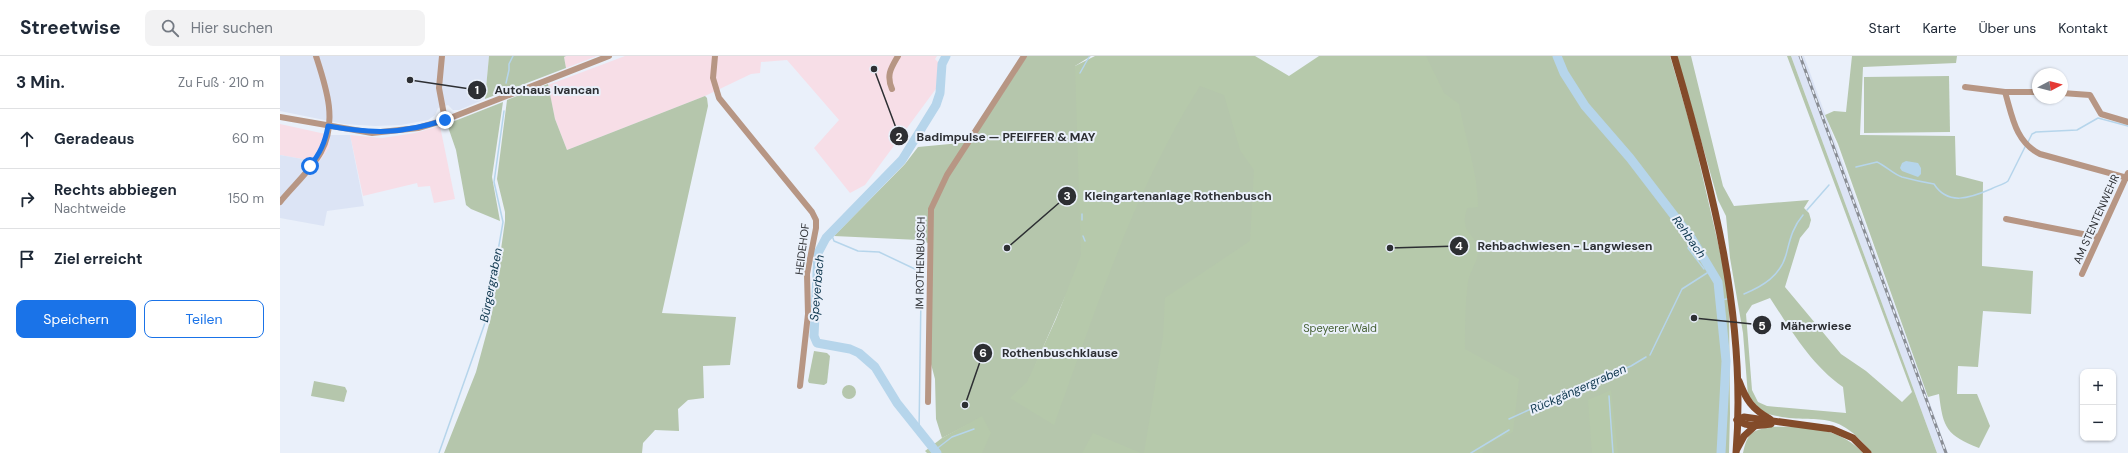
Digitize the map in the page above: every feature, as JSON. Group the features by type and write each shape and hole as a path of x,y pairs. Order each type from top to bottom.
{"main road":[{"path":"1674,56 1709,180 1723,243 1734,322 1737,377 1736,451"},
{"path":"1737,377 1744,394 1755,411 1778,422"},
{"path":"1737,420 1744,417 1832,428 1853,438 1868,453"},
{"path":"1737,420 1741,423 1755,426 1778,422"},
{"path":"1736,451 1744,436 1755,426"}],"street":[{"path":"280,202 320,153 326,141 329,96 316,56"},
{"path":"442,56 439,88 445,120"},
{"path":"280,117 377,133 418,128 445,120 609,56"},
{"name":"HEIDEHOF","path":"715,56 713,78 719,98 812,212 816,220 816,228 807,274 808,314 800,386"},
{"path":"892,89 888,81 889,72 898,56"},
{"name":"IM ROTHENBUSCH","path":"928,402 931,209 947,175 1024,56"},
{"path":"1965,87 2006,92 2032,92"},
{"path":"2006,92 2018,133 2026,146 2040,154 2127,176"},
{"path":"2068,93 2090,95 2101,114 2128,122"},
{"name":"AM STENTENWEHR","path":"2082,274 2127,176"},
{"path":"2006,219 2098,237"}],"shaded area":[{"path":"280,56 489,56 485,99 459,110 453,110 448,105 438,108 435,115 428,120 401,125 375,126 344,124 280,111"},
{"path":"597,56 566,68 564,57"},
{"path":"625,56 937,56 935,59 939,63 938,86 865,185 850,193 814,148 839,120 787,60 761,62 760,73 751,74 705,96 567,150 555,119 548,85"},
{"path":"1791,56 1804,56 1948,453 1937,453"},
{"path":"280,124 330,135 329,148 319,162 280,155"},
{"path":"440,126 455,199 434,203 430,186 418,187 417,183 363,196 350,135 382,138 415,133"},
{"path":"330,135 350,135 364,206 327,211 324,226 280,218 280,155 319,162 329,148"},
{"path":"1906,161 1918,163 1921,168 1921,174 1918,177 1902,171 1900,168 1902,163"}],"green space":[{"path":"489,56 566,56 564,57 566,68 485,99"},
{"path":"1027,56 1091,56 1075,66 1084,90 1289,77 1321,56 1670,56 1692,131 1724,269 1729,308 1729,453 939,453 948,439 971,423 942,438 936,419 935,379 931,364 931,244 919,240 834,236 905,164 918,147 971,142","holes":["1065,297 1058,340 1035,366"]},
{"name":"Speyerer Wald","path":"1095,56 1255,56 1289,76 1319,56 1426,56 1444,93 1459,104 1476,181 1478,207 1467,208 1465,217 1466,229 1477,244 1478,253 1468,281 1465,349 1519,379 1513,432 1486,445 1482,453 1144,453 1163,337 1165,298 1250,241 1254,170 1240,150 1224,95 1200,86 1176,126 1136,208 1101,294 1054,425 1010,398 1027,382 1056,319 1081,255 1075,66"},
{"path":"1677,56 1691,56 1723,186 1734,206 1809,200 1804,208 1809,213 1811,220 1809,227 1800,238 1785,287 1841,354 1866,371 1902,402 1912,392 1787,56 1791,56 1937,453 1872,453 1846,428 1824,420 1800,419 1768,414 1762,411 1748,396 1743,333 1730,258 1726,216 1718,200","holes":["1770,298 1811,358 1843,387 1846,413 1767,406 1758,402 1752,390 1746,314 1752,305"]},
{"path":"1852,56 1957,56 1956,63 1863,67 1860,135 1955,136 1956,175 1983,182 1982,266 2033,271 2031,314 1983,311 1978,367 1958,366 1957,394 1977,394 1990,426 1979,448 1960,439 1948,429 1942,415 1939,394 1928,397 1838,144 1825,115 1834,111 1846,112"},
{"path":"1949,76 1950,132 1864,133 1864,77"},
{"path":"548,84 555,119 567,150 705,96 707,98 708,106 662,313 736,317 730,365 703,366 704,398 688,400 678,409 679,431 655,430 643,443 642,453 444,453 476,372 492,313 505,221 505,212 497,179 507,100"},
{"path":"503,102 492,177 500,221 471,209 466,205 456,150 447,124"},
{"path":"814,351 827,353 830,356 827,383 824,385 809,383 808,381"},
{"path":"314,381 345,387 347,391 344,402 311,396"},
{"path":"846,385 852,385 856,389 856,395 852,399 846,399 842,395 842,389"},
{"path":"1611,390 1618,453 1592,453 1588,400"},
{"path":"982,416 991,433 982,453 927,453 925,451 942,438"},
{"path":"1771,427 1808,428 1832,433 1854,444 1863,453 1743,453 1746,441 1751,434"},
{"path":"1093,433 1141,453 1082,453"}],"waterway":[{"name":"Bürgergraben","path":"506,83 509,64 513,56"},
{"name":"Speyerbach","path":"937,453 897,403 875,367 859,353 850,349 817,343 814,336 818,253 826,238 902,160 936,105 940,93 942,64 946,56"},
{"name":"Rückgängergraben","path":"1557,56 1564,73 1585,106 1630,158 1692,239 1718,282 1726,361 1721,453"},
{"path":"1080,73 1089,57"},
{"name":"Bürgergraben","path":"439,453 486,320 503,222 494,182 504,111"},
{"path":"2028,142 2032,134 2036,132 2077,130 2098,118 2128,126"},
{"path":"1856,167 1877,162 1902,177 1934,184 1946,195 1953,198 1960,198 1975,195 2008,181 2026,145"},
{"path":"1807,210 1829,185"},
{"path":"1082,214 1082,220"},
{"path":"1744,294 1764,284 1780,269 1794,229 1803,215"},
{"path":"831,233 834,241 858,251 879,252 917,270 920,275 919,431"},
{"path":"1083,236 1085,241"},
{"name":"Rückgängergraben","path":"1692,239 1688,248 1704,269"},
{"name":"Rückgängergraben","path":"1650,355 1682,289 1707,273"},
{"path":"1721,300 1727,299"},
{"name":"Rückgängergraben","path":"1509,419 1631,366 1646,357"},
{"path":"1609,396 1613,453"},
{"path":"935,450 952,437 974,429"},
{"name":"Rückgängergraben","path":"1471,453 1509,430"}],"railway":[{"path":"1800,56 1946,453"}],"place":[{"name":"Badimpulse — PFEIFFER & MAY","path":"874,69"},
{"name":"Autohaus Ivancan","path":"410,80"},
{"name":"Kleingartenanlage Rothenbusch","path":"1007,248"},
{"name":"Rehbachwiesen - Langwiesen","path":"1390,248"},
{"name":"Mäherwiese","path":"1694,318"},
{"name":"Rothenbuschklause","path":"965,405"}],"route":[{"path":"310,166 320,153 326,141 328,126 377,133 418,128 445,120"}],"water label":[{"name":"Rehbach","path":"1689,237"}]}
